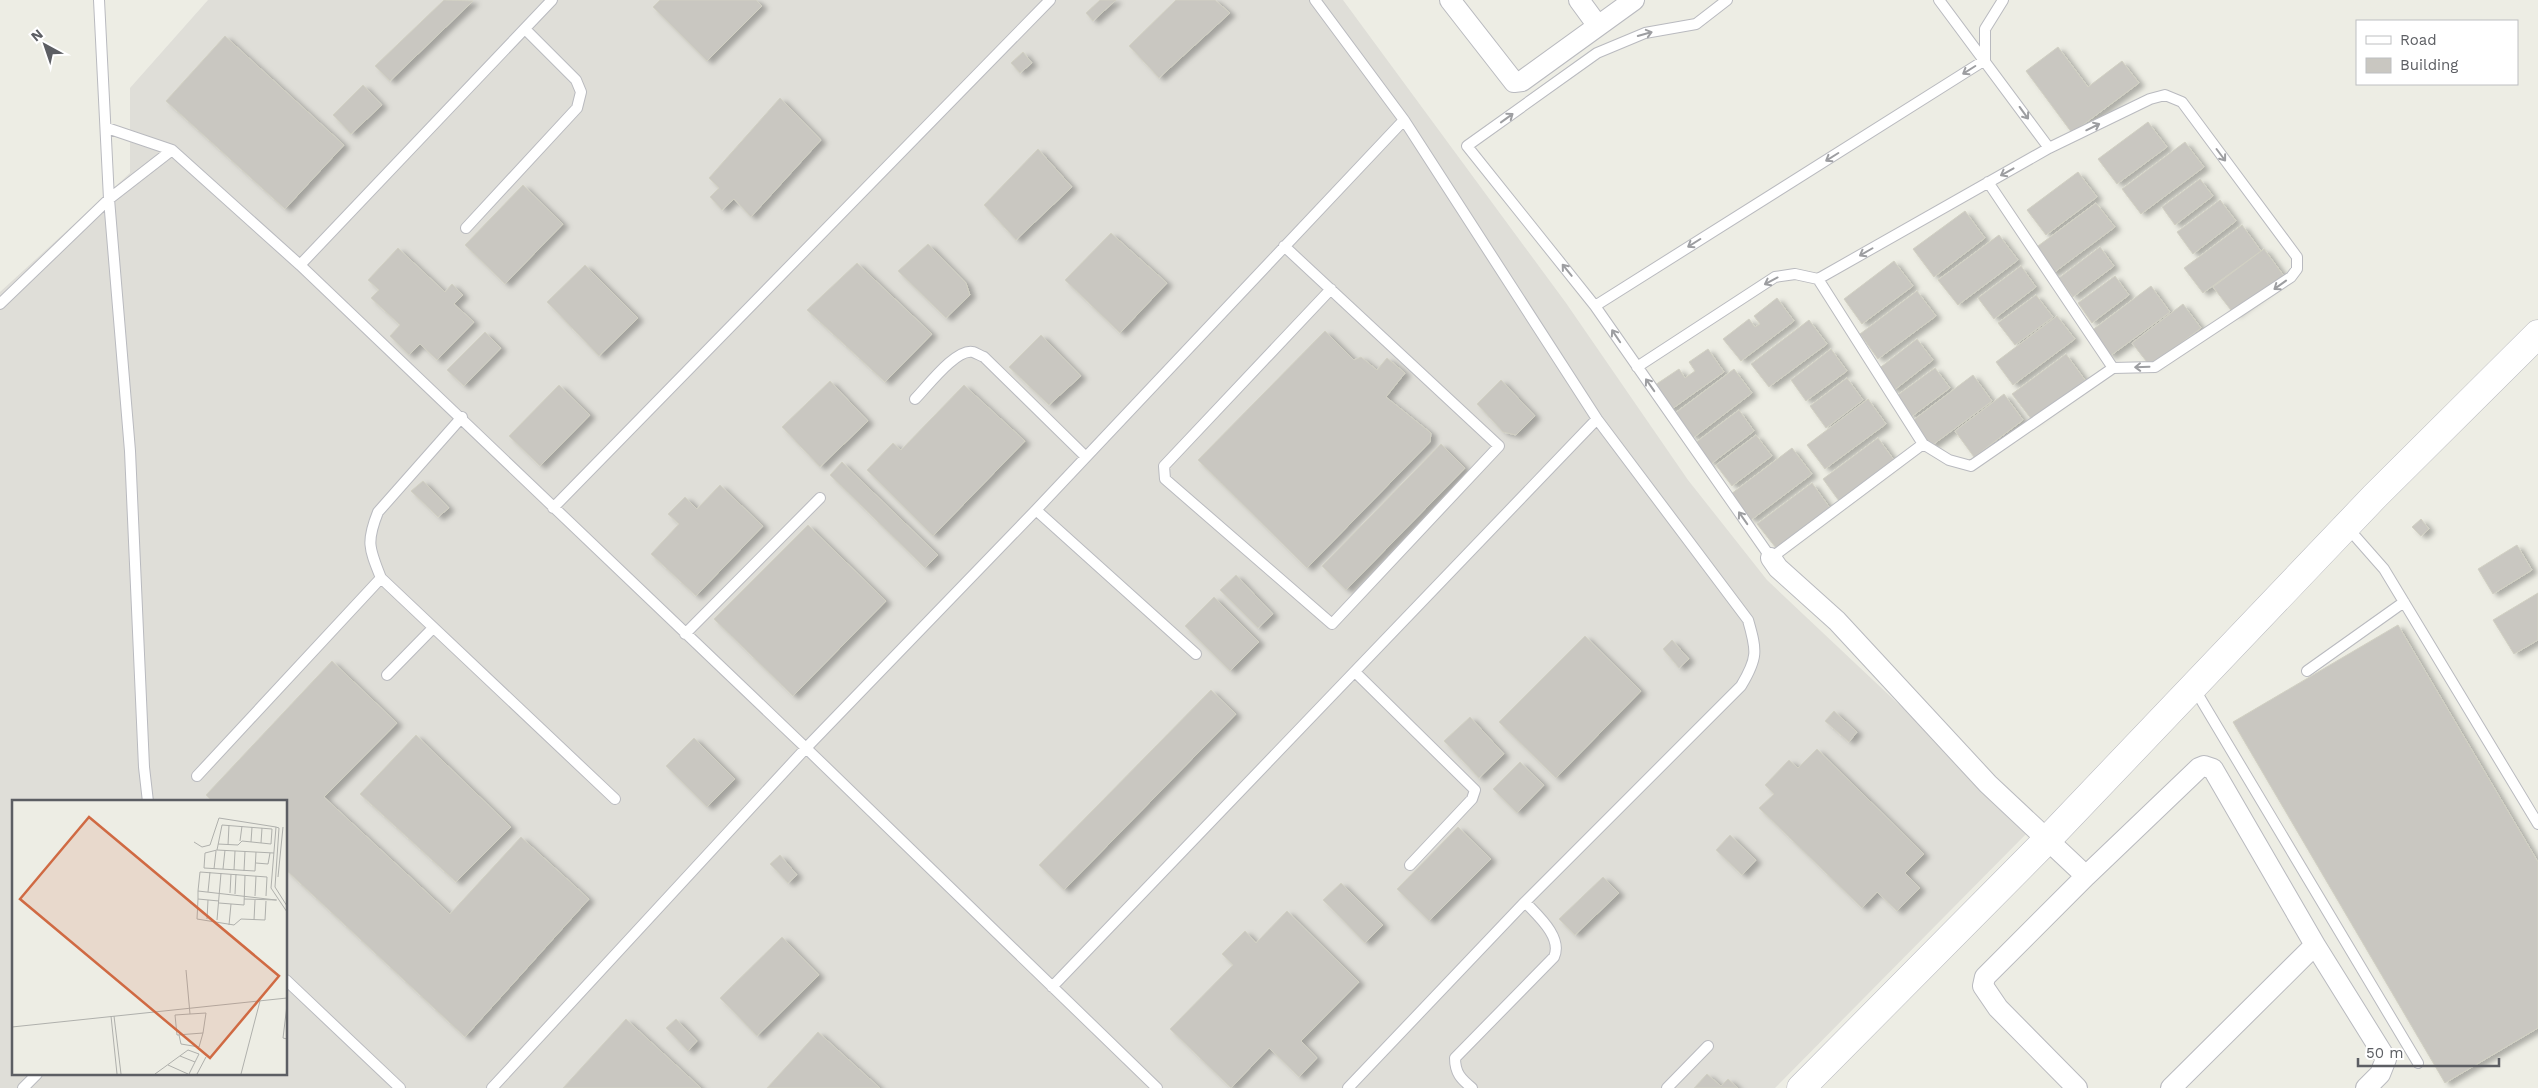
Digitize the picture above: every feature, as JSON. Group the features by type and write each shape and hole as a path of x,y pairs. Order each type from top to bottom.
{"main road":[{"path":"1801,1088 2048,839 2346,527 2538,334"}],"street":[{"path":"1450,0 1514,82 1522,81 1634,0"},
{"path":"1580,0 1598,26"},
{"path":"1771,558 1778,568 1836,621 1988,784 2086,876"},
{"path":"2077,1088 1998,1008 1983,986 1985,977 2086,876 2199,768 2204,766 2213,769 2315,945 2386,1059 2380,1074 2366,1088"},
{"path":"2172,1088 2315,945"}],"lane":[{"path":"99,0 107,128 109,200 130,452 144,767 148,800"},
{"path":"300,264 552,0"},
{"path":"553,508 1050,0"},
{"path":"1315,0 1404,120 1597,419 1748,620 1755,642 1754,664 1741,686 1525,902 1348,1088"},
{"path":"1728,0 1696,24 1645,33 1598,53 1468,146 1595,306 1771,558 1923,444"},
{"path":"1939,0 2049,148"},
{"path":"1985,60 1985,29 2003,0"},
{"path":"466,228 577,108 581,92 576,80 525,29"},
{"path":"1595,306 1985,60"},
{"path":"1637,366 1775,277 1795,274 1818,279 2049,148 2150,99 2165,95 2182,102 2297,257 2297,269 2291,277 2155,367 2114,368 1971,466 1949,460 1923,444 1818,279"},
{"path":"492,1088 806,748 1036,510 1404,120"},
{"path":"107,128 172,150 300,264 462,417 553,508 806,748 1157,1088"},
{"path":"0,304 109,200 172,150"},
{"path":"1988,182 2114,368"},
{"path":"1284,246 1331,289 1499,446 1332,624 1165,479 1164,466 1331,289"},
{"path":"915,399 959,354 972,351 984,357 1086,457"},
{"path":"462,417 378,512 371,529 369,549 381,578 615,799"},
{"path":"1052,987 1597,419"},
{"path":"685,634 820,498"},
{"path":"1036,510 1196,654"},
{"path":"2346,527 2384,569 2538,824"},
{"path":"197,776 381,578"},
{"path":"2307,671 2404,602"},
{"path":"387,675 433,628"},
{"path":"1356,672 1475,790 1472,799 1410,865"},
{"path":"2193,686 2418,1063"},
{"path":"1472,1088 1459,1077 1455,1069 1455,1058 1554,957 1557,951 1556,944 1549,930 1525,902"},
{"path":"288,982 400,1088"},
{"path":"1667,1088 1708,1046"},
{"path":"23,1088 35,1076"}],"shaded area":[{"path":"208,0 1343,0 1566,303 1688,480 1767,580 2031,829 1775,1088 0,1088 0,292 130,173 130,88"}],"building":[{"path":"444,0 473,1 390,81 375,66"},
{"path":"660,0 756,0 762,6 707,61 653,7"},
{"path":"1100,0 1116,0 1093,21 1086,13"},
{"path":"1176,0 1215,0 1230,13 1159,78 1129,46"},
{"path":"225,36 344,145 285,209 166,101"},
{"path":"2058,47 2088,87 2122,61 2139,83 2072,133 2026,71"},
{"path":"1023,52 1032,63 1020,73 1011,63"},
{"path":"363,85 382,105 351,134 333,115"},
{"path":"780,98 821,140 751,217 734,199 722,210 710,197 719,188 709,178"},
{"path":"2148,122 2167,147 2117,184 2098,159"},
{"path":"2185,142 2204,167 2141,214 2122,189"},
{"path":"1038,149 1072,187 1016,240 984,205"},
{"path":"2078,172 2097,197 2046,235 2027,210"},
{"path":"2200,179 2213,196 2175,225 2162,207"},
{"path":"523,185 563,224 505,284 465,245"},
{"path":"2220,200 2236,221 2193,254 2177,232"},
{"path":"2096,203 2115,227 2052,274 2034,249"},
{"path":"1965,211 1985,238 1934,277 1913,249"},
{"path":"2242,225 2261,251 2203,293 2184,268"},
{"path":"1111,233 1167,283 1120,333 1065,280"},
{"path":"1999,235 2018,260 1958,305 1938,280"},
{"path":"928,244 966,283 970,295 946,318 898,271"},
{"path":"2100,247 2114,266 2073,297 2059,278"},
{"path":"398,248 445,292 452,284 463,295 454,304 474,322 437,360 420,344 409,355 390,336 400,325 371,298 379,290 368,280"},
{"path":"2264,249 2284,276 2234,314 2213,287"},
{"path":"1894,261 1913,286 1862,324 1844,299"},
{"path":"857,263 932,334 885,382 807,310"},
{"path":"585,265 638,318 599,356 547,302"},
{"path":"2021,266 2036,287 1994,319 1978,298"},
{"path":"2115,276 2129,295 2092,323 2078,303"},
{"path":"2151,286 2170,312 2110,356 2091,331"},
{"path":"1917,291 1936,316 1878,359 1860,334"},
{"path":"2036,295 2053,317 2015,345 1998,323"},
{"path":"1777,298 1794,321 1741,361 1723,339 1749,319 1755,327 1760,324 1754,316"},
{"path":"2183,304 2201,328 2150,366 2132,343"},
{"path":"2057,316 2075,339 2013,385 1996,362"},
{"path":"1809,320 1827,344 1769,387 1751,364"},
{"path":"1325,331 1354,360 1361,357 1377,370 1387,358 1405,373 1386,397 1431,433 1430,442 1307,568 1198,460"},
{"path":"485,332 501,348 464,386 447,370"},
{"path":"1041,335 1081,376 1049,405 1009,367"},
{"path":"1917,339 1933,360 1893,391 1877,370"},
{"path":"1708,349 1724,372 1669,411 1652,387 1679,369 1685,378 1695,371 1689,362"},
{"path":"1831,349 1847,371 1806,401 1791,380"},
{"path":"2066,354 2085,380 2032,420 2012,394"},
{"path":"1935,368 1950,388 1911,417 1895,397"},
{"path":"1734,369 1752,393 1693,438 1674,414"},
{"path":"1973,375 1992,401 1931,446 1912,421"},
{"path":"1847,378 1863,400 1826,428 1810,406"},
{"path":"1501,380 1535,416 1516,435 1503,432 1477,404"},
{"path":"830,381 868,421 820,467 782,427"},
{"path":"559,385 590,415 540,466 509,436"},
{"path":"964,385 1025,441 933,536 867,470 893,443 901,450"},
{"path":"2004,394 2023,420 1974,457 1955,431"},
{"path":"1868,399 1886,424 1825,469 1807,445"},
{"path":"1739,410 1754,431 1711,464 1695,443"},
{"path":"1756,435 1772,456 1732,486 1716,465"},
{"path":"1878,438 1894,460 1839,501 1823,479"},
{"path":"1441,444 1465,468 1346,590 1322,566"},
{"path":"1792,448 1812,474 1751,520 1731,494"},
{"path":"842,462 938,555 925,568 830,475"},
{"path":"423,481 449,508 438,517 411,491"},
{"path":"1812,483 1830,508 1776,548 1757,524"},
{"path":"720,485 763,526 696,596 651,554 679,524 668,514 685,497 697,509"},
{"path":"2421,519 2429,529 2421,536 2412,527"},
{"path":"808,525 886,601 793,696 714,619"},
{"path":"2517,545 2532,570 2493,594 2478,569"},
{"path":"1236,575 1273,614 1258,628 1220,590"},
{"path":"2538,593 2538,640 2514,654 2493,620"},
{"path":"1214,597 1259,642 1230,671 1185,626"},
{"path":"2398,625 2538,862 2538,1028 2445,1083 2233,722"},
{"path":"1585,636 1641,691 1556,778 1499,722"},
{"path":"1672,640 1689,659 1679,668 1663,649"},
{"path":"332,661 397,723 324,797 450,914 521,837 589,899 465,1037 288,872 288,800 211,800 206,795"},
{"path":"1211,690 1236,714 1064,890 1039,865"},
{"path":"1834,711 1857,732 1849,742 1825,721"},
{"path":"1470,717 1504,754 1479,778 1444,741"},
{"path":"416,735 511,827 456,882 360,794"},
{"path":"694,738 735,779 707,807 666,766"},
{"path":"1817,749 1924,854 1905,873 1920,888 1897,911 1877,892 1862,908 1759,808 1774,794 1765,785 1789,760 1798,768"},
{"path":"1520,762 1544,785 1517,813 1493,789"},
{"path":"1458,827 1491,859 1429,921 1397,889"},
{"path":"1730,835 1756,860 1742,875 1716,850"},
{"path":"780,855 797,875 788,883 770,864"},
{"path":"1603,877 1619,893 1575,935 1559,919"},
{"path":"1341,883 1383,925 1365,943 1323,900"},
{"path":"1287,911 1359,982 1301,1041 1317,1058 1299,1077 1269,1048 1231,1088 1170,1029 1233,965 1222,954 1245,931 1256,943"},
{"path":"782,937 819,975 757,1036 720,998"},
{"path":"626,1019 701,1088 563,1088"},
{"path":"676,1019 697,1041 688,1051 666,1028"},
{"path":"818,1032 880,1088 767,1088"},
{"path":"1707,1074 1721,1086 1728,1079 1738,1088 1694,1088"}]}
